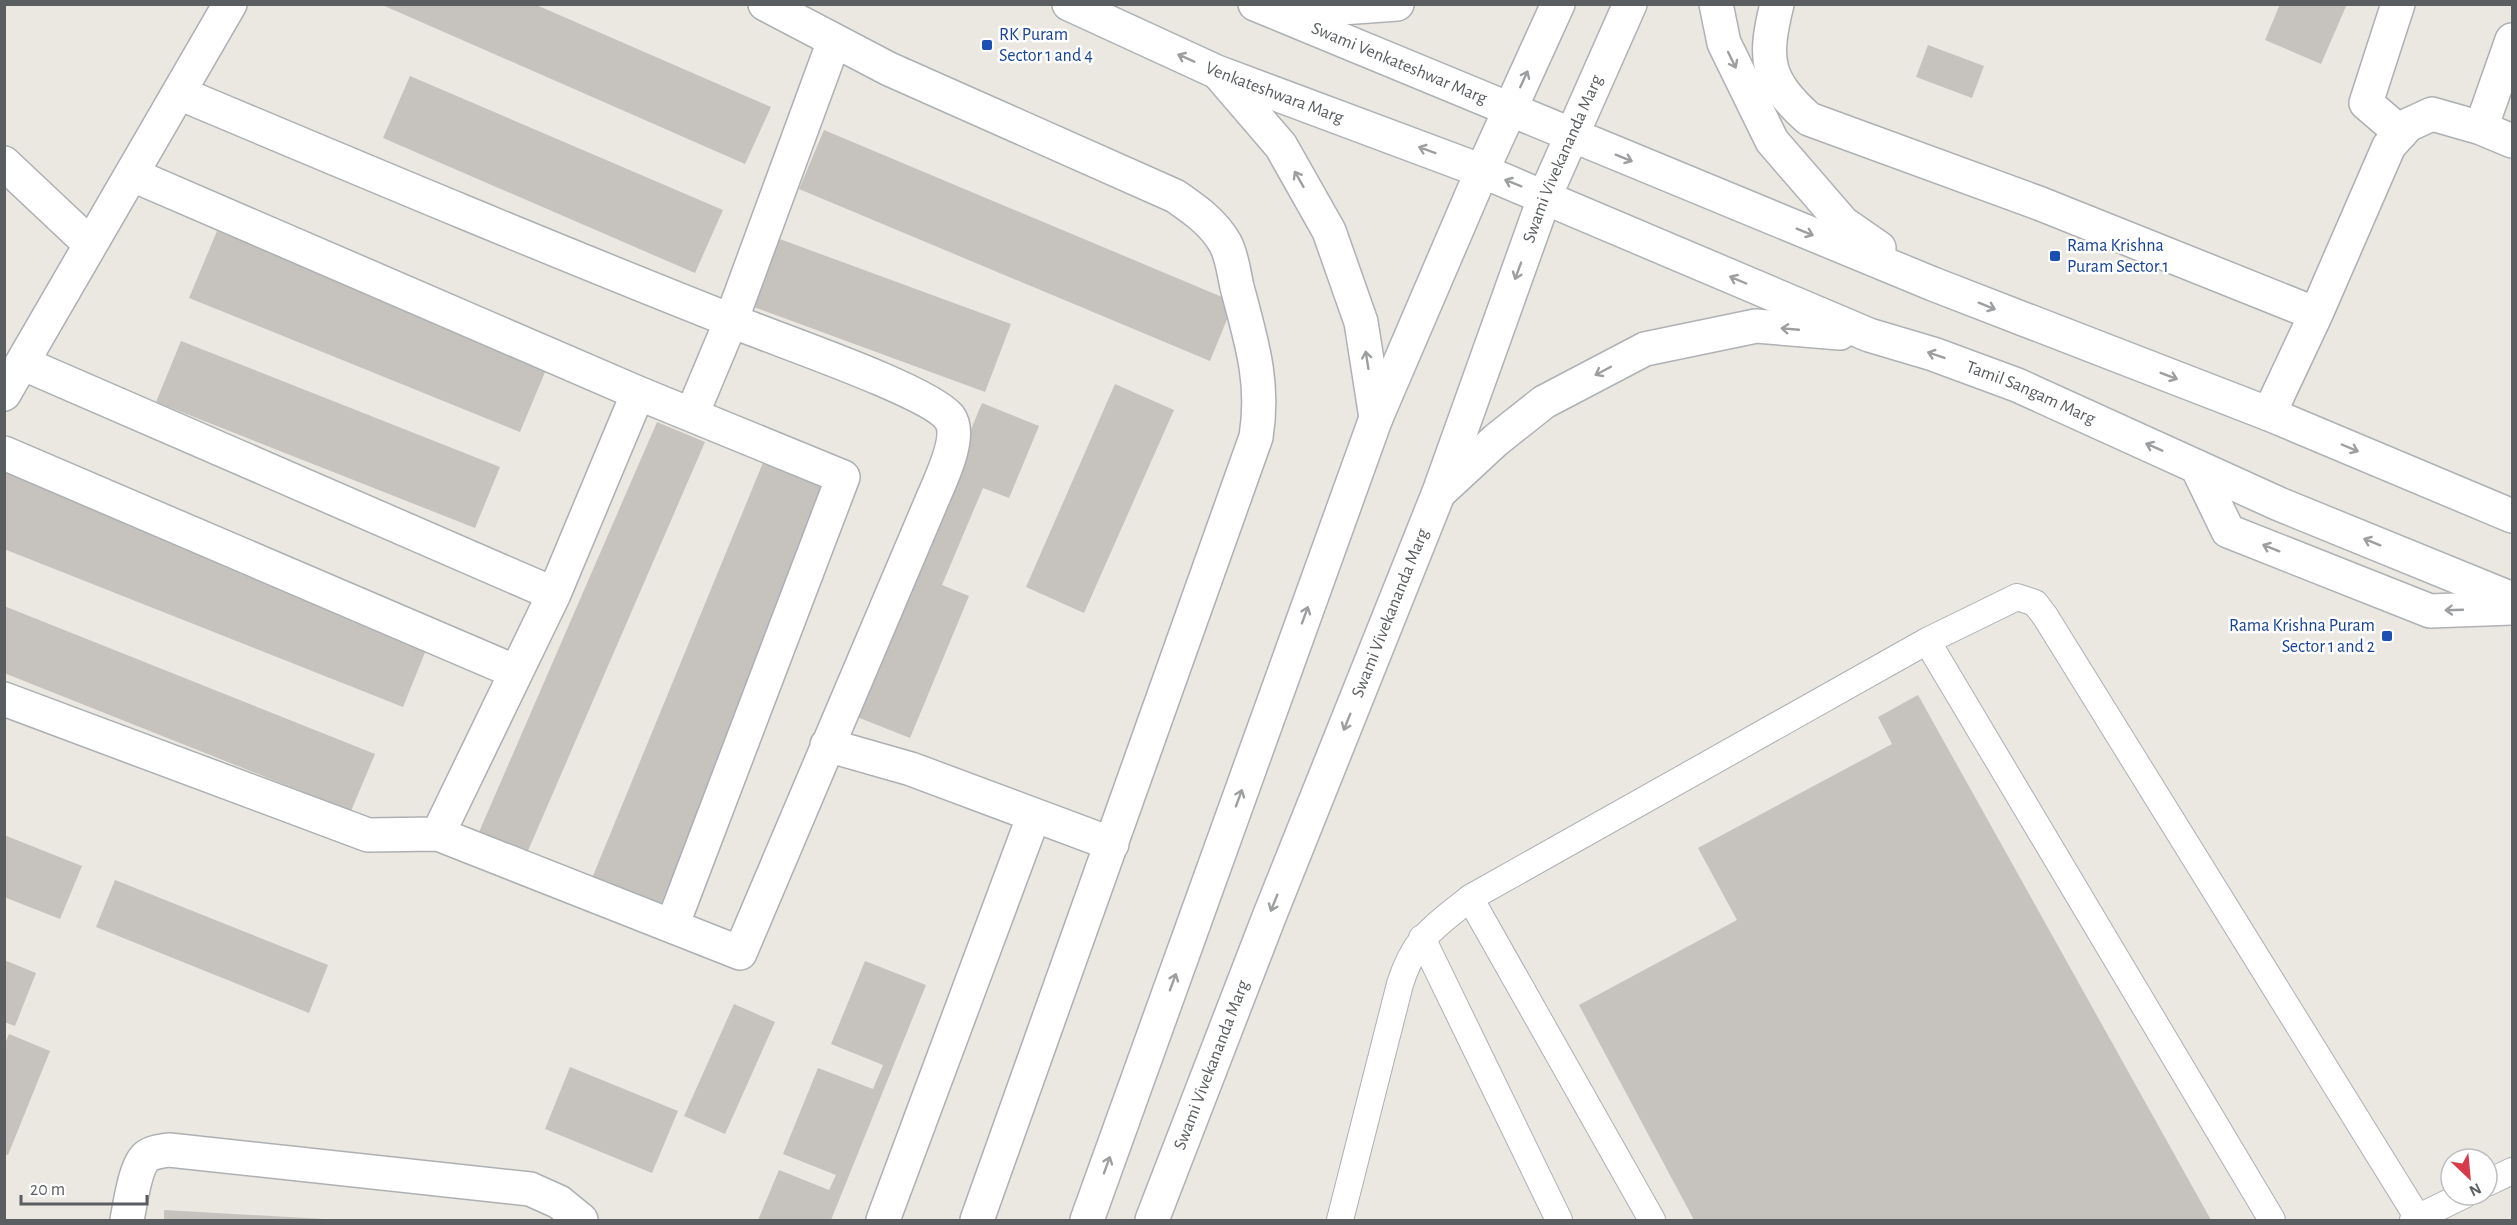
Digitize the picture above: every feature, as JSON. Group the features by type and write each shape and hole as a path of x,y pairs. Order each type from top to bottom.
{"street":[{"path":"4,394 230,4"},
{"path":"765,4 889,69 1175,196 1208,219 1226,245 1255,353 1260,388 1256,436 977,1221"},
{"name":"Venkateshwara Marg","path":"1069,4 1217,72 1545,196"},
{"path":"1265,8 1397,4"},
{"path":"1087,1221 1376,418 1482,171 1558,4"},
{"name":"Swami Vivekananda Marg","path":"1152,1221 1269,917 1439,492 1545,196 1630,4"},
{"path":"1716,4 1724,43 1772,141 1843,223 1933,284"},
{"path":"1777,4 1770,33 1769,65 1774,79 1790,102 1809,119 2031,200 2316,314"},
{"path":"2398,4 2366,103 2401,133"},
{"name":"Swami Venkateshwar Marg","path":"1265,8 1510,108 1570,136"},
{"path":"2481,128 2512,40"},
{"path":"692,414 731,321 834,41"},
{"path":"1217,72 1281,146 1329,231 1361,322 1376,418"},
{"path":"4,699 368,835 438,834 740,953 947,462 955,436 953,423 948,416 924,400 179,93"},
{"path":"2269,414 2316,314 2389,146 2408,125 2432,114 2481,128 2512,141"},
{"path":"1570,136 1933,284 2269,414 2512,516"},
{"path":"4,163 90,244"},
{"path":"132,175 638,393 843,477 672,926"},
{"name":"Tamil Sangam Marg","path":"1545,196 1869,335 1933,354 2017,385 2279,504 2512,599"},
{"path":"1439,492 1496,440 1544,402 1645,349 1756,326 1869,335"},
{"path":"22,363 554,594"},
{"path":"438,834 554,594 638,393"},
{"path":"4,453 516,672"},
{"path":"2197,467 2228,531 2430,611 2512,608"},
{"path":"827,745 911,770 1112,844"},
{"path":"883,1221 1035,815"},
{"path":"128,1221 139,1168 145,1158 169,1150 530,1189 559,1202 581,1221"}],"lane":[{"path":"1340,1221 1400,984 1409,956 1422,938 1470,898 1927,641 2010,598 2027,598 2035,603 2415,1219 2440,1207"},
{"path":"1927,641 2271,1221"},
{"path":"1470,898 1652,1221"},
{"path":"1422,938 1559,1221"}],"building":[{"path":"380,4 534,4 771,107 745,164"},
{"path":"2280,4 2347,4 2321,64 2265,40"},
{"path":"1928,45 1984,66 1972,98 1916,77"},
{"path":"410,76 723,210 695,273 383,138"},
{"path":"824,130 1234,302 1210,361 799,189"},
{"path":"217,231 548,365 520,432 189,298"},
{"path":"777,238 1011,324 985,392 751,306"},
{"path":"181,341 500,467 475,528 156,402"},
{"path":"1115,384 1174,410 1084,613 1026,587"},
{"path":"982,403 1039,426 1009,498 983,488 942,585 969,596 910,738 852,715"},
{"path":"657,422 705,442 524,860 476,839"},
{"path":"767,453 835,481 658,911 590,883"},
{"path":"4,471 430,640 403,707 4,549"},
{"path":"4,606 375,754 351,811 4,673"},
{"path":"1918,695 2211,1220 1694,1220 1579,1005 1737,920 1698,848 1892,744 1878,717"},
{"path":"4,835 82,866 60,919 4,897"},
{"path":"115,880 328,965 309,1013 96,927"},
{"path":"4,960 36,973 15,1026 4,1022"},
{"path":"865,961 926,985 831,1220 758,1220 779,1170 829,1190 836,1175 783,1154 818,1068 873,1089 883,1065 831,1044"},
{"path":"734,1004 775,1022 725,1134 684,1116"},
{"path":"9,1034 50,1051 8,1155 4,1154 4,1046"},
{"path":"570,1067 678,1111 652,1173 545,1129"},
{"path":"164,1210 324,1219 324,1220 164,1220"}],"place":[{"name":"RK Puram Sector 1 and 4","path":"987,45"},
{"name":"Rama Krishna Puram Sector 1","path":"2055,256"},
{"name":"Rama Krishna Puram Sector 1 and 2","path":"2387,636"}]}
